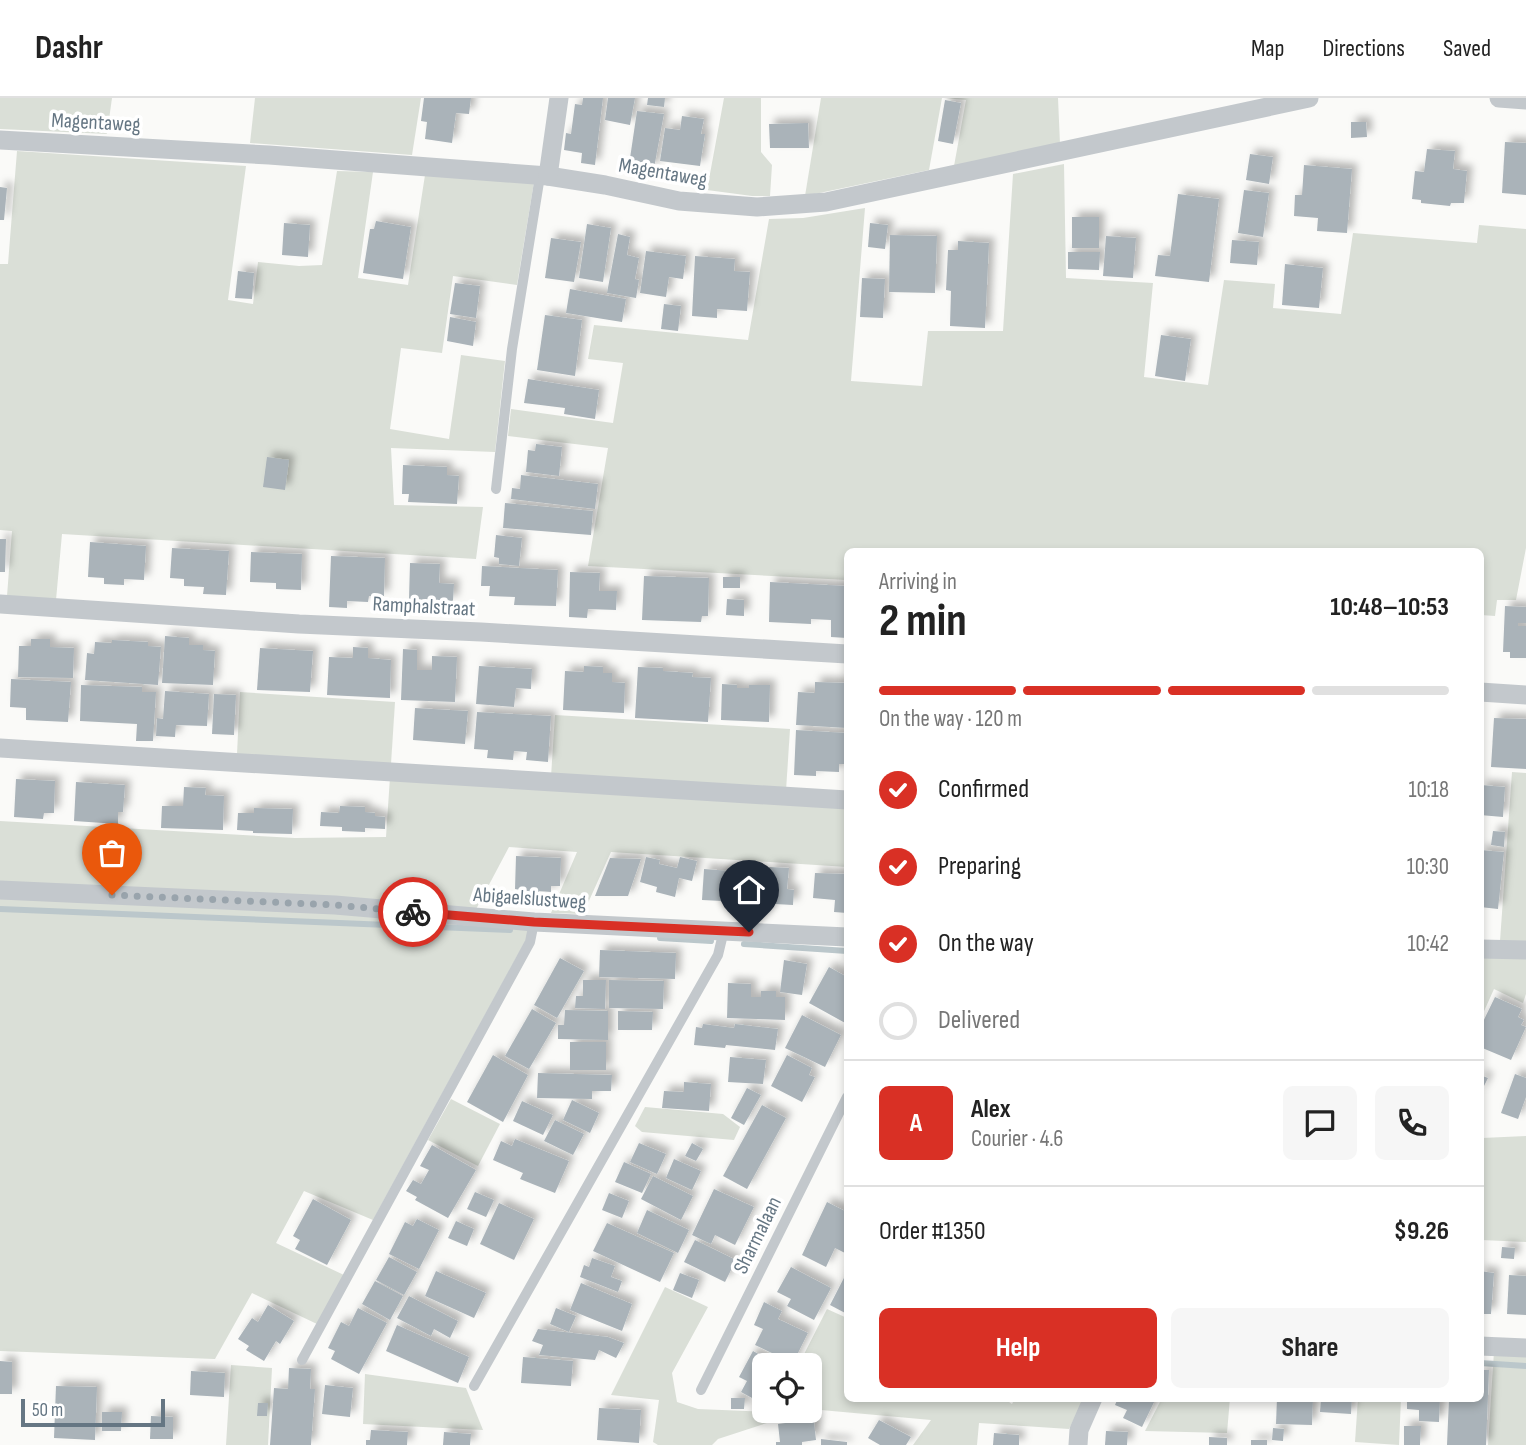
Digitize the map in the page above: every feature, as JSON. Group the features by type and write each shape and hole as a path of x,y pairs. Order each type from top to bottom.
{"street":[{"path":"544,176 559,98"},
{"name":"Magentaweg","path":"0,140 269,155 544,176 605,185 679,201 757,207 826,202 1308,98"},
{"path":"1499,98 1526,100"},
{"name":"Ramphalstraat","path":"0,604 299,624 495,632 844,654"},
{"path":"1484,692 1526,695"},
{"path":"0,748 844,800"},
{"name":"Abigaelslustweg","path":"0,890 335,905 534,922 844,937"},
{"path":"1484,949 1526,950"},
{"path":"1484,1346 1526,1348"},
{"path":"1078,1445 1079,1430 1091,1402"}],"lane":[{"path":"496,489 512,349 544,176"},
{"path":"302,1360 530,942 534,922"},
{"path":"474,1386 718,955 724,930"},
{"name":"Sharmalaan","path":"701,1390 844,1103"}],"shaded area":[{"path":"0,98 112,98 107,134 0,129"},
{"path":"255,98 421,98 412,155 250,143"},
{"path":"724,98 761,98 761,152 772,165 770,196 707,190"},
{"path":"821,98 942,98 929,170 805,196"},
{"path":"944,98 1058,98 1060,144 954,166 966,100"},
{"path":"17,151 246,166 228,300 253,304 258,262 322,265 337,171 373,172 358,278 408,285 425,175 534,182 517,285 453,276 442,353 401,348 390,429 449,439 461,355 505,361 495,452 391,448 394,505 483,507 476,559 62,534 56,600 7,596 12,531 0,530 0,264 8,264"},
{"path":"1064,164 1066,278 1153,283 1144,377 1208,385 1224,280 1275,284 1273,308 1341,314 1353,233 1477,243 1479,225 1526,229 1526,548 1516,600 1497,600 1495,616 1484,615 1484,548 844,548 844,580 588,566 608,448 508,436 511,409 613,423 623,363 588,359 594,325 748,340 769,219 803,218 865,208 851,381 922,386 928,331 1003,331 1013,174"},
{"path":"240,692 395,702 391,764 237,754"},
{"path":"555,715 790,729 786,791 551,777"},
{"path":"1512,772 1526,773 1526,942 1500,941"},
{"path":"390,777 844,806 844,867 611,852 583,914 551,913 577,852 509,847 474,913 0,885 0,821 295,838 386,837"},
{"path":"0,895 330,911 527,926 527,938 373,1220 304,1191 276,1243 344,1275 317,1324 252,1293 215,1359 0,1351"},
{"path":"1484,957 1526,958 1526,994 1523,1003 1494,989 1484,1011"},
{"path":"451,1099 500,1124 478,1166 428,1140"},
{"path":"645,1107 723,1114 740,1127 734,1140 642,1132 635,1126"},
{"path":"1526,1136 1526,1242 1484,1240 1484,1138"},
{"path":"665,1287 708,1307 672,1373 677,1402 698,1409 752,1411 752,1423 767,1423 718,1439 712,1445 658,1445 653,1442 659,1400 611,1395"},
{"path":"827,1309 844,1317 844,1402 1083,1402 1069,1429 979,1423 977,1445 913,1445 931,1420 822,1410 822,1353 805,1353"},
{"path":"1494,1351 1526,1353 1526,1445 1488,1445"},
{"path":"231,1365 272,1368 268,1445 226,1445"},
{"path":"365,1374 466,1388 483,1430 363,1424"},
{"path":"1160,1402 1230,1402 1227,1433 1145,1431"},
{"path":"1358,1402 1401,1402 1399,1445 1355,1442"}],"building":[{"path":"424,98 471,98 469,114 456,113 452,143 425,139 427,122 421,121"},
{"path":"583,98 603,98 595,165 581,163 582,153 564,150 566,133 571,134 575,104 582,105"},
{"path":"608,98 635,98 630,125 605,120"},
{"path":"648,98 665,98 664,107 647,105"},
{"path":"945,100 961,103 953,144 938,141"},
{"path":"637,111 664,114 654,168 629,165"},
{"path":"682,116 704,119 701,134 705,134 700,166 660,161 665,128 680,130"},
{"path":"1351,122 1366,122 1367,137 1351,138"},
{"path":"808,123 809,148 770,148 769,124"},
{"path":"1505,142 1526,143 1526,195 1502,193"},
{"path":"1427,149 1455,151 1453,169 1467,171 1464,203 1451,203 1450,206 1421,203 1421,200 1412,199 1415,171 1424,172"},
{"path":"1250,154 1273,157 1269,184 1246,180"},
{"path":"1304,165 1352,169 1347,233 1317,231 1318,218 1294,216 1295,195 1302,195"},
{"path":"0,187 7,188 4,220 0,220"},
{"path":"1244,190 1269,193 1263,237 1238,233"},
{"path":"1178,194 1219,199 1209,282 1155,276 1158,255 1170,256"},
{"path":"1072,217 1099,217 1099,248 1072,248"},
{"path":"376,221 411,227 403,279 363,273 370,229 374,229"},
{"path":"284,223 310,225 308,257 282,255"},
{"path":"870,223 888,225 885,249 868,247"},
{"path":"587,224 611,228 603,282 579,278"},
{"path":"618,234 630,237 627,255 639,258 635,279 639,280 636,298 607,293"},
{"path":"890,235 937,236 935,293 889,292"},
{"path":"1106,236 1136,238 1133,278 1103,276"},
{"path":"551,238 581,242 574,282 545,278"},
{"path":"1232,240 1259,242 1257,265 1230,263"},
{"path":"958,241 989,243 985,328 950,326 951,291 946,290 948,250 958,250"},
{"path":"646,251 686,256 683,279 669,277 666,297 640,293"},
{"path":"1068,252 1100,252 1099,270 1068,269"},
{"path":"695,256 735,259 734,271 750,272 747,311 717,309 717,318 692,316"},
{"path":"1285,264 1323,268 1319,308 1282,305"},
{"path":"238,271 254,273 252,299 235,298"},
{"path":"862,278 885,279 883,318 860,317"},
{"path":"455,283 480,286 476,318 450,314"},
{"path":"570,289 626,299 622,322 566,313"},
{"path":"664,304 681,306 678,331 661,329"},
{"path":"545,315 582,320 575,376 537,370"},
{"path":"450,317 476,322 473,346 447,341"},
{"path":"1161,335 1191,339 1185,381 1155,376"},
{"path":"528,379 599,390 595,419 564,414 565,408 524,403"},
{"path":"536,444 562,447 559,476 526,472 528,450 535,451"},
{"path":"267,457 289,460 285,490 263,487"},
{"path":"403,465 447,467 447,475 459,476 457,504 408,502 409,494 402,494"},
{"path":"521,475 598,484 595,509 511,499 512,488 520,489"},
{"path":"505,503 593,511 591,535 503,528"},
{"path":"496,535 522,538 519,566 499,564 499,558 494,557"},
{"path":"0,539 6,539 5,572 0,572"},
{"path":"90,542 146,546 144,580 124,579 124,585 104,584 104,578 88,577"},
{"path":"172,548 229,551 226,595 203,594 204,587 184,586 184,579 170,578"},
{"path":"251,552 302,554 301,590 276,589 276,583 250,582"},
{"path":"331,556 385,558 384,596 369,596 368,602 347,601 347,608 329,607"},
{"path":"410,563 440,564 439,583 454,584 453,601 409,599"},
{"path":"482,566 558,570 556,606 514,605 515,597 489,596 490,586 481,586"},
{"path":"570,572 600,573 599,591 617,591 616,610 588,609 587,618 569,617"},
{"path":"644,576 709,578 708,616 702,616 701,622 642,620"},
{"path":"723,577 740,577 740,588 723,588"},
{"path":"770,582 844,586 844,638 831,637 831,620 811,619 811,624 769,622"},
{"path":"727,599 744,600 744,616 726,615"},
{"path":"1505,606 1526,607 1526,623 1518,623 1518,626 1526,626 1526,658 1510,658 1510,652 1503,652"},
{"path":"165,636 189,638 189,645 203,645 203,650 215,651 213,685 162,683"},
{"path":"31,639 50,639 50,647 74,648 73,678 18,677 19,646 31,646"},
{"path":"112,640 148,642 148,646 161,647 158,685 85,680 87,653 94,654 95,642 112,643"},
{"path":"353,647 368,648 368,658 391,660 390,698 327,695 329,657 353,658"},
{"path":"260,648 313,651 310,692 257,690"},
{"path":"403,649 417,650 417,670 432,670 432,656 457,657 455,702 401,700"},
{"path":"479,666 532,669 531,689 516,688 514,707 476,704"},
{"path":"584,666 603,667 603,673 612,673 612,682 625,683 624,713 563,710 565,671 584,672"},
{"path":"638,667 663,668 663,671 693,673 692,677 711,678 708,722 635,718"},
{"path":"11,679 71,682 68,722 26,720 26,708 10,707"},
{"path":"815,682 844,683 844,728 796,725 798,692 815,693"},
{"path":"722,684 737,685 737,688 770,685 769,722 721,720"},
{"path":"81,685 142,687 142,692 156,692 153,741 136,741 137,724 80,721"},
{"path":"165,691 209,694 207,726 176,725 175,737 156,736 157,718 163,719"},
{"path":"214,694 236,695 234,735 212,734"},
{"path":"415,708 468,711 465,744 413,740"},
{"path":"477,712 551,716 548,762 526,760 527,752 514,751 513,760 487,758 488,750 474,749"},
{"path":"1494,718 1526,719 1526,769 1491,767"},
{"path":"796,730 844,733 844,764 839,764 839,772 816,771 816,776 794,775"},
{"path":"16,779 55,781 54,813 44,813 43,819 14,817"},
{"path":"76,782 125,785 123,812 118,812 118,824 74,821"},
{"path":"1484,785 1505,787 1503,817 1484,815"},
{"path":"184,787 206,788 205,795 224,796 223,830 161,828 162,806 183,806"},
{"path":"340,806 365,807 365,812 385,817 385,829 342,831 342,827 320,826 321,812 339,813"},
{"path":"254,808 293,809 292,834 237,830 238,813 254,813"},
{"path":"1493,831 1505,832 1504,847 1491,845"},
{"path":"1484,850 1504,852 1498,909 1484,907"},
{"path":"516,856 561,858 560,886 551,886 551,892 539,891 539,896 521,895 521,890 515,889"},
{"path":"646,857 660,860 659,864 677,868 680,857 697,861 692,881 679,878 675,897 656,892 657,887 640,882"},
{"path":"610,858 641,859 628,896 595,896"},
{"path":"769,867 789,868 787,889 794,890 793,905 757,903 758,881 768,881"},
{"path":"704,869 744,872 742,902 702,900"},
{"path":"815,873 844,874 844,913 834,912 835,900 813,898"},
{"path":"600,950 676,953 675,979 599,977"},
{"path":"560,958 584,971 557,1018 534,1005"},
{"path":"784,960 807,964 802,995 780,992"},
{"path":"829,967 844,975 844,1022 809,1003"},
{"path":"583,980 606,980 605,1009 575,1008 576,996 583,996"},
{"path":"609,980 664,981 663,1009 609,1008"},
{"path":"728,983 751,984 751,997 761,997 761,991 776,991 776,997 785,997 785,1020 727,1018"},
{"path":"1495,997 1522,1009 1518,1017 1524,1020 1521,1025 1526,1027 1511,1060 1484,1049 1484,1020"},
{"path":"532,1009 556,1023 529,1069 505,1056"},
{"path":"565,1010 608,1011 608,1040 558,1039 558,1025 564,1025"},
{"path":"618,1011 653,1012 652,1030 618,1030"},
{"path":"802,1015 841,1035 825,1067 785,1048"},
{"path":"703,1024 734,1028 735,1024 778,1029 775,1050 694,1045 696,1027 702,1028"},
{"path":"570,1042 606,1042 606,1070 570,1070"},
{"path":"493,1055 528,1075 503,1122 467,1102"},
{"path":"787,1055 812,1068 809,1075 815,1077 802,1102 771,1086"},
{"path":"730,1057 766,1060 763,1084 728,1082"},
{"path":"538,1073 612,1075 611,1091 592,1091 592,1099 537,1098"},
{"path":"1515,1074 1526,1078 1526,1097 1518,1119 1501,1113"},
{"path":"684,1082 711,1084 709,1111 662,1108 664,1091 684,1092"},
{"path":"747,1088 761,1095 744,1125 731,1118"},
{"path":"572,1100 599,1113 590,1133 563,1120"},
{"path":"522,1101 553,1115 543,1135 513,1121"},
{"path":"762,1105 786,1118 747,1189 723,1176"},
{"path":"555,1120 584,1134 573,1155 544,1141"},
{"path":"515,1139 569,1161 555,1193 520,1179 523,1173 493,1160 501,1141 512,1146"},
{"path":"639,1143 666,1154 657,1174 630,1162"},
{"path":"692,1143 703,1149 696,1161 685,1156"},
{"path":"432,1145 476,1170 448,1218 415,1200 417,1197 406,1191 413,1180 421,1184 429,1170 420,1166"},
{"path":"674,1159 701,1171 692,1190 666,1178"},
{"path":"624,1162 651,1174 642,1193 615,1182"},
{"path":"653,1176 693,1196 681,1220 641,1199"},
{"path":"714,1189 754,1207 735,1245 715,1235 711,1244 692,1235"},
{"path":"475,1192 494,1200 486,1217 467,1209"},
{"path":"609,1193 629,1201 622,1218 602,1210"},
{"path":"313,1199 351,1220 327,1265 295,1249 300,1240 293,1236"},
{"path":"827,1202 844,1210 844,1252 835,1248 826,1267 802,1255"},
{"path":"499,1203 534,1219 514,1260 480,1244"},
{"path":"647,1210 689,1230 678,1253 637,1233"},
{"path":"417,1219 439,1230 419,1269 389,1254 405,1222 413,1226"},
{"path":"456,1221 474,1229 467,1246 448,1238"},
{"path":"607,1223 674,1253 660,1282 593,1251"},
{"path":"695,1240 736,1260 725,1282 684,1262"},
{"path":"1502,1247 1515,1248 1514,1259 1501,1258"},
{"path":"389,1257 417,1272 404,1295 376,1280"},
{"path":"592,1258 615,1266 611,1277 622,1281 618,1292 580,1277 584,1265 589,1267"},
{"path":"791,1267 831,1288 814,1320 787,1306 791,1299 777,1292"},
{"path":"436,1271 486,1293 474,1318 425,1296"},
{"path":"1484,1272 1494,1273 1491,1314 1484,1314"},
{"path":"680,1273 699,1280 692,1298 673,1290"},
{"path":"1509,1275 1526,1276 1526,1315 1507,1314"},
{"path":"844,1278 844,1312 830,1305"},
{"path":"375,1281 403,1296 390,1320 362,1304"},
{"path":"581,1283 632,1304 622,1331 570,1310"},
{"path":"409,1296 458,1321 450,1338 434,1329 431,1336 397,1318"},
{"path":"764,1302 782,1311 778,1319 808,1333 798,1353 772,1353 755,1345 763,1329 754,1325"},
{"path":"268,1305 294,1321 280,1344 276,1341 264,1361 246,1350 249,1346 238,1339 252,1318 258,1322"},
{"path":"358,1308 387,1323 359,1374 331,1359 335,1351 328,1348 341,1322 349,1326"},
{"path":"556,1308 576,1316 569,1332 550,1324"},
{"path":"397,1325 469,1357 458,1383 386,1351"},
{"path":"538,1329 608,1337 624,1343 616,1358 599,1350 595,1360 539,1355 543,1345 532,1341"},
{"path":"753,1351 757,1353 752,1353 752,1398 741,1392 747,1381 739,1377"},
{"path":"523,1357 573,1361 571,1386 521,1383"},
{"path":"0,1361 12,1362 12,1394 0,1394"},
{"path":"289,1368 311,1369 310,1389 315,1389 311,1445 270,1445 274,1388 288,1389"},
{"path":"1484,1370 1489,1370 1486,1445 1447,1445 1449,1402 1484,1402"},
{"path":"191,1371 225,1373 224,1397 190,1395"},
{"path":"325,1385 353,1388 350,1417 322,1414"},
{"path":"56,1386 97,1387 95,1440 54,1438"},
{"path":"731,1398 745,1398 744,1409 731,1409"},
{"path":"1116,1402 1154,1402 1142,1427 1123,1418 1127,1410 1115,1405"},
{"path":"1277,1402 1313,1402 1312,1425 1276,1424"},
{"path":"1321,1402 1352,1402 1351,1414 1320,1412"},
{"path":"1407,1402 1440,1402 1439,1422 1419,1421 1419,1410 1407,1409"},
{"path":"258,1403 268,1403 267,1416 257,1416"},
{"path":"599,1408 641,1410 639,1443 597,1440"},
{"path":"102,1412 122,1412 121,1431 102,1431"},
{"path":"151,1416 173,1417 173,1439 150,1439"},
{"path":"879,1420 911,1437 906,1445 880,1445 868,1438"},
{"path":"814,1423 816,1440 802,1442 802,1445 776,1445 776,1442 780,1442 778,1424"},
{"path":"1404,1426 1421,1426 1420,1445 1404,1445"},
{"path":"1273,1428 1284,1429 1283,1441 1272,1440"},
{"path":"371,1430 408,1432 407,1445 366,1445 366,1440 370,1440"},
{"path":"1106,1431 1128,1432 1127,1445 1105,1445"},
{"path":"444,1432 471,1434 470,1445 443,1445"},
{"path":"994,1433 1019,1435 1019,1445 993,1445"},
{"path":"1209,1437 1227,1438 1227,1445 1209,1445"},
{"path":"821,1439 847,1442 847,1445 821,1445"},
{"path":"1251,1440 1267,1440 1267,1445 1251,1445"}],"waterway":[{"path":"0,909 510,930"},
{"path":"660,938 711,941"},
{"path":"744,944 844,951"},
{"path":"1484,1363 1526,1366"}],"way so far":[{"path":"112,895 335,905 413,912"}],"route":[{"path":"413,912 534,922 749,932"}]}
